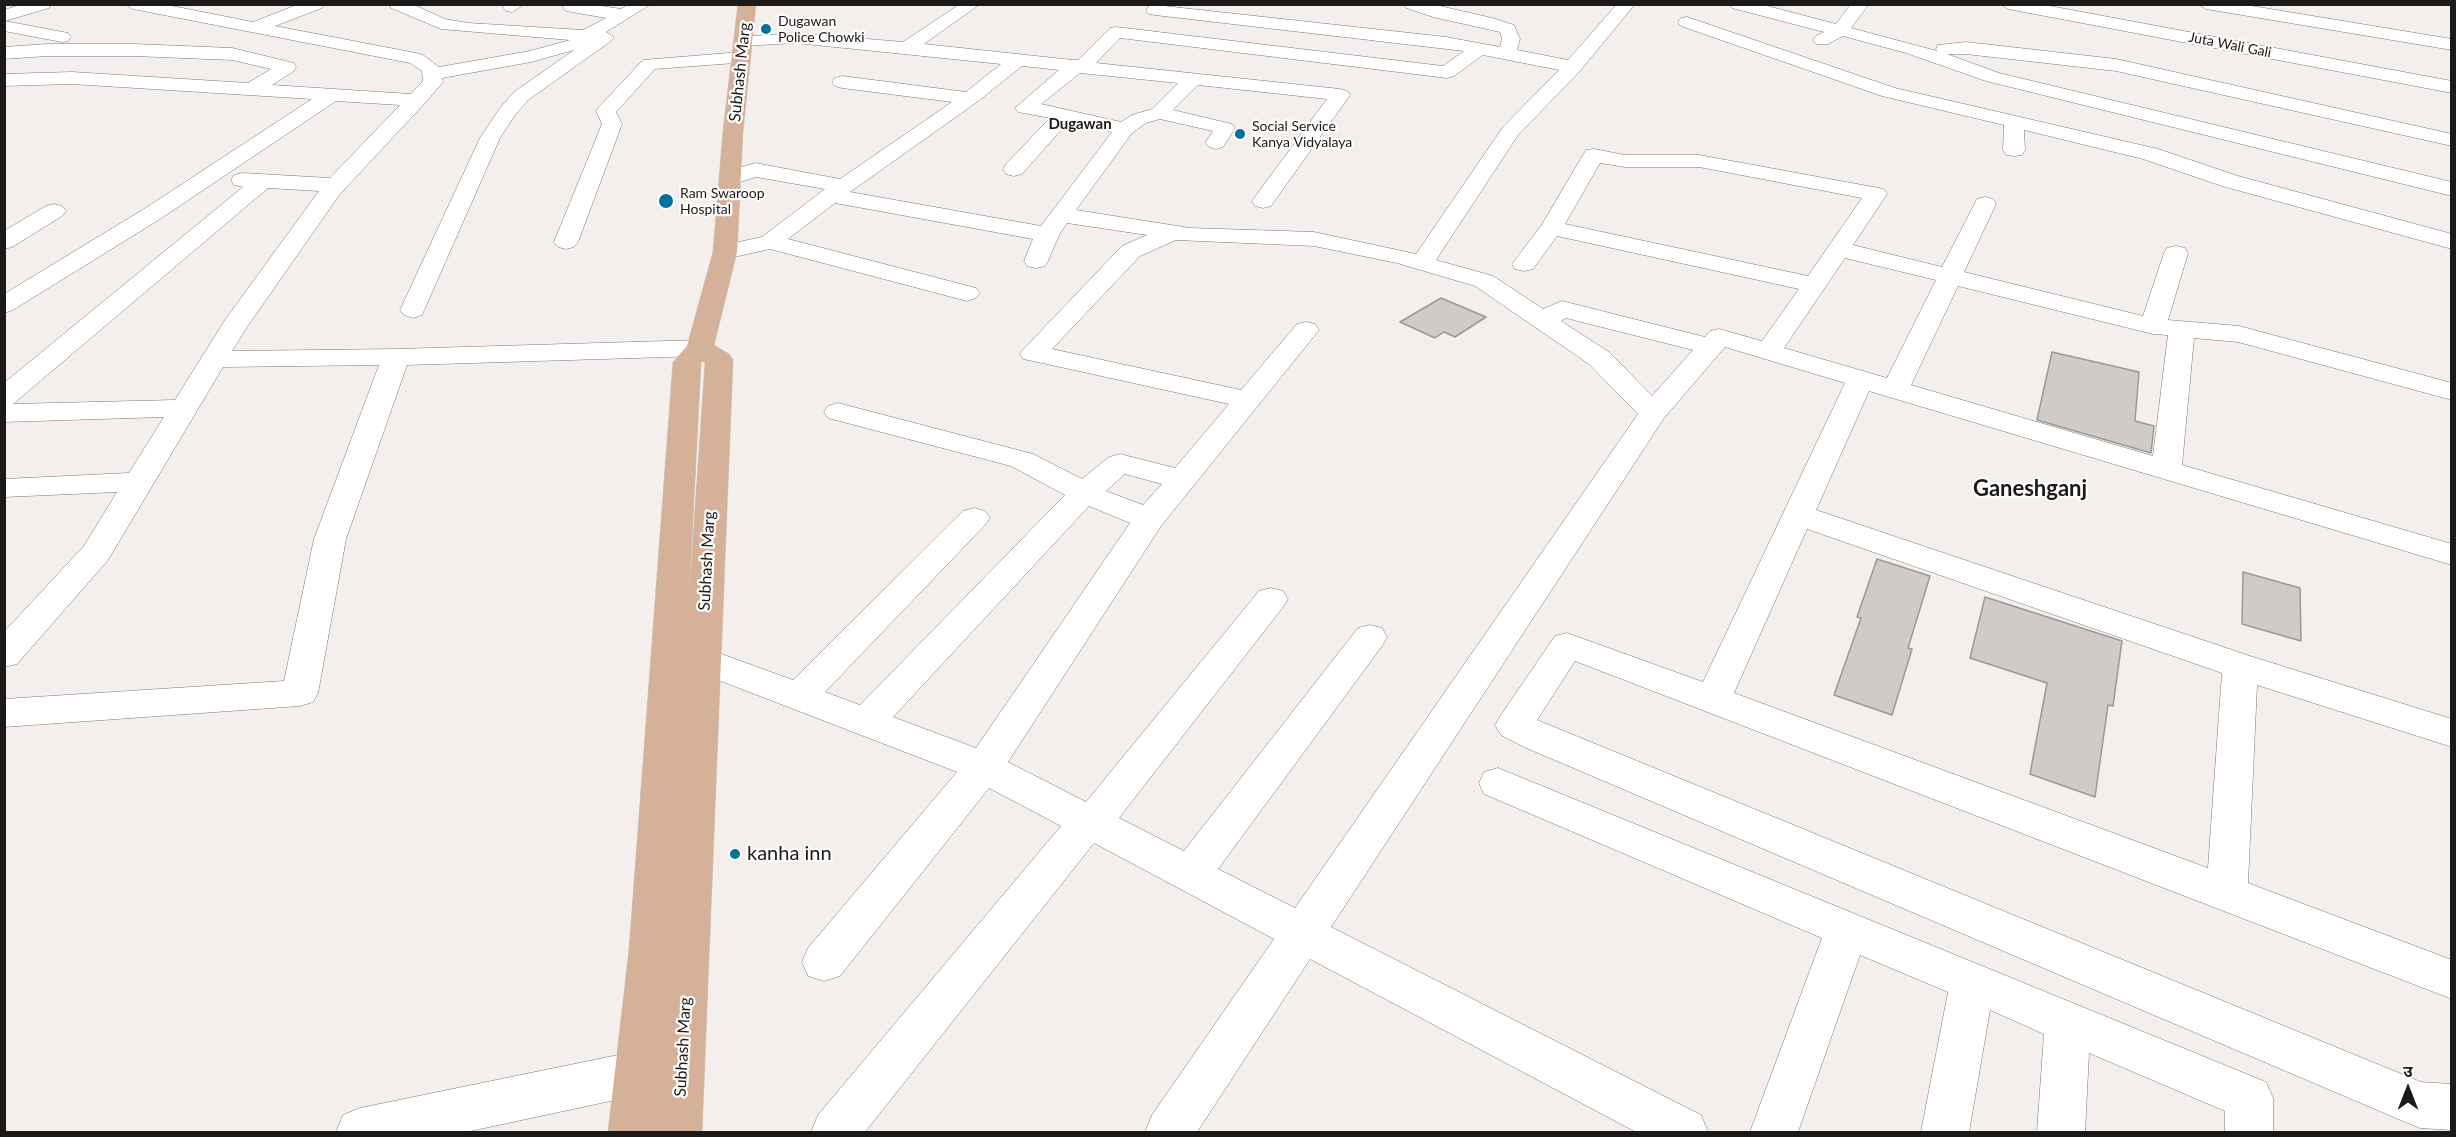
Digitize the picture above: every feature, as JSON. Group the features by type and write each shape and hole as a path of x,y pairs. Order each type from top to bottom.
{"main road":[{"name":"Subhash Marg","path":"678,1132 659,1068 651,950 685,663 687,362 700,348 725,252 747,4"},
{"path":"632,1132 659,1068"}],"street":[{"path":"4,16 43,4"},
{"path":"4,656 96,553 234,326 336,185 433,82 431,69 416,59 254,28 180,8 133,4"},
{"path":"397,4 441,24 595,36"},
{"path":"577,4 572,7 623,15"},
{"path":"413,310 490,138 507,112 520,96 595,36 623,15 643,4"},
{"path":"1412,4 1439,14 1492,23 1508,29 1511,39 1507,53"},
{"path":"1422,263 1510,131 1573,67 1627,4"},
{"path":"1738,4 1913,50 2005,80 2451,189"},
{"path":"1788,58 1839,31 1861,4"},
{"name":"Juta Wali Gali","path":"2008,4 2451,87"},
{"path":"2206,4 2451,45"},
{"path":"254,28 310,5"},
{"path":"937,6 968,7"},
{"path":"968,7 873,61 996,75"},
{"path":"1492,23 1508,9"},
{"path":"1149,15 1475,52 1507,53 1573,67"},
{"path":"2015,23 2078,17"},
{"path":"1687,22 1889,92 2150,154 2230,181 2451,242"},
{"path":"4,26 105,45 96,50"},
{"path":"1125,129 1065,114 1025,108 1080,66 1116,32 1447,72 1475,52"},
{"path":"1913,50 1981,32"},
{"path":"431,74 531,56 595,36"},
{"path":"566,242 612,124 606,111 650,64 742,50 796,38 1192,77 1340,95 1263,201"},
{"path":"1159,113 1192,77 1214,44"},
{"path":"1913,50 1966,48 2116,65 2451,140"},
{"path":"4,53 96,50 232,54 287,67 252,89"},
{"path":"725,252 770,242 970,98 996,75 1019,59"},
{"path":"865,66 842,82 970,98"},
{"path":"4,80 72,78 417,100"},
{"path":"4,92 30,80"},
{"path":"4,305 207,178 333,94"},
{"path":"1036,261 1054,224 1125,129 1139,119 1159,113 1225,128 1216,143"},
{"path":"1014,169 1065,114"},
{"path":"2014,122 2014,150"},
{"path":"1524,264 1551,228 1594,155 1625,161 1699,161 1876,194 1768,352"},
{"path":"730,178 755,170 965,221 1314,239 1422,263 1484,281 1599,358 1653,413"},
{"path":"207,178 336,185"},
{"path":"4,398 263,181"},
{"path":"1895,390 1985,204"},
{"path":"4,242 54,211"},
{"path":"1551,228 1814,285"},
{"path":"1175,232 1131,251 1034,353 1247,400"},
{"path":"770,242 967,292"},
{"path":"1839,249 2153,326 2239,334 2451,393"},
{"path":"2153,326 2176,253"},
{"path":"1543,320 1563,309 1712,346"},
{"path":"2166,471 2182,328"},
{"path":"824,962 984,767 1149,519 1184,480 1306,330"},
{"path":"1169,1132 1653,413 1719,337 2451,555"},
{"path":"214,359 396,357 700,348"},
{"path":"4,713 300,693 330,539 396,357"},
{"path":"1713,700 1860,380"},
{"path":"4,413 184,408"},
{"path":"838,412 1022,460 1084,493 1149,519"},
{"path":"865,723 1084,493 1120,463 1184,480"},
{"path":"4,488 139,482"},
{"path":"1798,514 2240,666 2451,734"},
{"path":"799,697 974,518"},
{"path":"835,1132 1271,599"},
{"path":"1190,874 1370,637"},
{"path":"2451,980 2227,893 1567,645 1514,725 1548,742 2420,1105 2451,1107"},
{"path":"685,663 799,697 984,767 1684,1132"},
{"path":"2227,893 2240,666"},
{"path":"1498,783 2249,1098 2249,1132"},
{"path":"1774,1132 1847,929"},
{"path":"1945,1132 1972,982"},
{"path":"2061,1132 2068,1022"},
{"path":"360,1132 659,1068"}],"building":[{"path":"1441,298 1486,317 1455,337 1444,332 1435,338 1400,322"},
{"path":"2052,352 2139,372 2135,421 2154,426 2151,453 2037,420"},
{"path":"1877,559 1930,576 1908,648 1912,649 1892,715 1834,695 1861,618 1857,617"},
{"path":"2243,572 2300,588 2301,641 2242,624"},
{"path":"1985,597 2122,641 2113,706 2108,705 2095,797 2030,774 2047,683 1970,658"}],"place":[{"name":"Dugawan Police Chowki","path":"766,29"},
{"name":"Social Service Kanya Vidyalaya","path":"1240,134"},
{"name":"Ram Swaroop Hospital","path":"666,201"},
{"name":"kanha inn","path":"735,854"}],"district":[{"name":"Dugawan","path":"1080,124"},
{"name":"Ganeshganj","path":"2030,489"}]}
